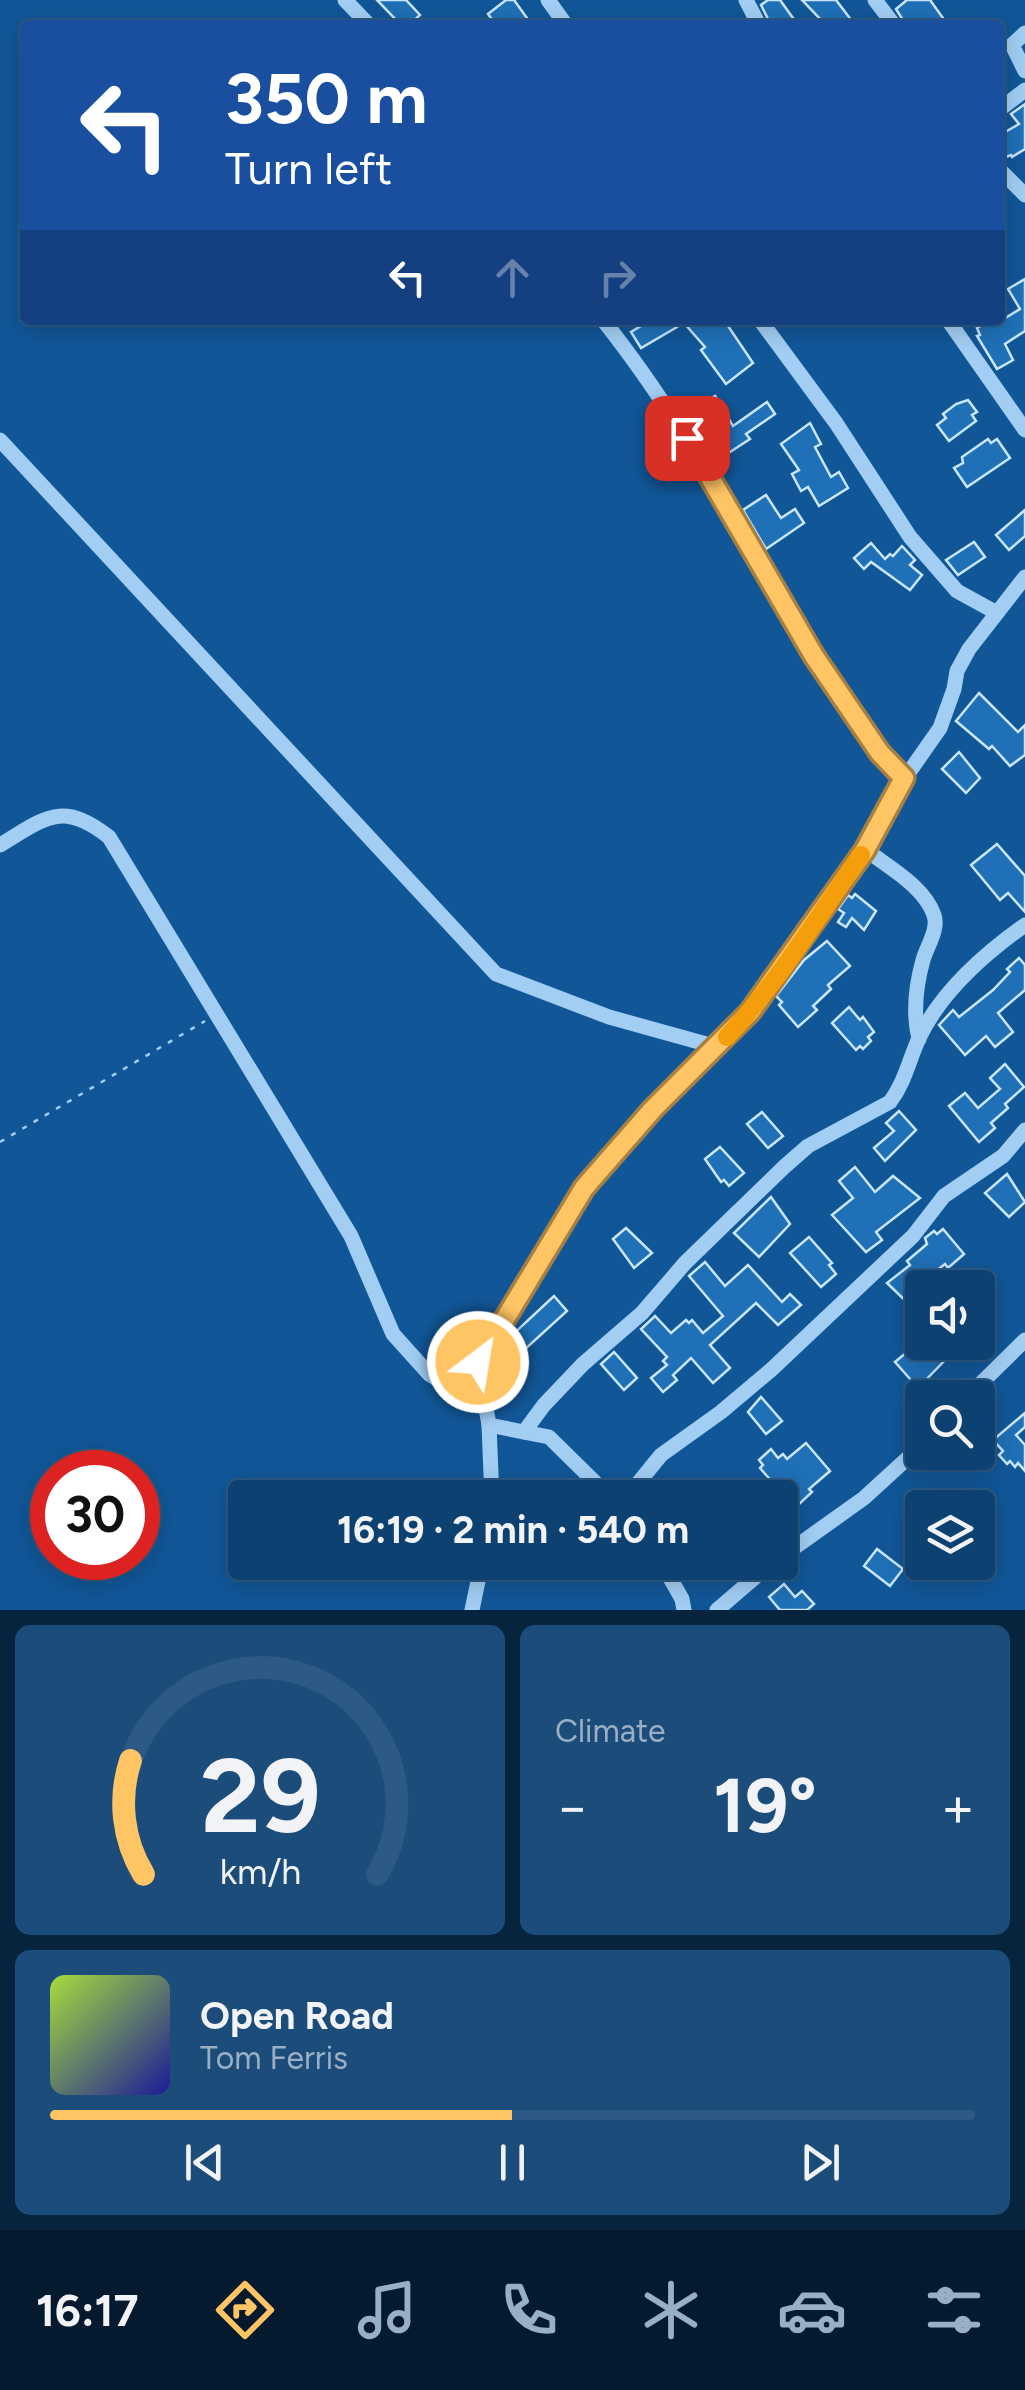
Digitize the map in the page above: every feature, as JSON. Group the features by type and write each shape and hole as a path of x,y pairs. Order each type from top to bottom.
{"street":[{"path":"346,0 364,20"},
{"path":"875,0 890,20"},
{"path":"1025,33 1012,45 1025,71"},
{"path":"1005,105 1025,90"},
{"path":"1005,175 1025,195"},
{"path":"607,325 662,398 814,656 880,753 904,778"},
{"path":"764,325 836,422 910,538 957,591 997,613"},
{"path":"952,325 1025,430"},
{"path":"0,440 496,974 609,1017 717,1047"},
{"path":"491,1480 488,1417 478,1362 486,1336 505,1319 584,1188 773,982 865,850 904,778 940,728 957,671 968,649 1021,589"},
{"path":"0,845 38,822 65,814 87,820 109,836 351,1236 393,1334 429,1374 488,1417 524,1432 549,1437 593,1480"},
{"path":"865,850 914,886 935,918 936,926 922,964 914,1020 918,1039"},
{"path":"524,1432 583,1364 642,1313 685,1263 784,1166 808,1146 890,1102 899,1090 918,1039 941,1006 983,956 1025,925"},
{"path":"641,1480 662,1455 722,1412 772,1369 913,1236 944,1196 1004,1156 1025,1130"},
{"path":"984,1380 1025,1340"},
{"path":"798,1545 864,1498 905,1461"},
{"path":"472,1610 478,1580"},
{"path":"672,1580 684,1610"},
{"path":"718,1610 752,1580"}],"path":[{"path":"0,1142 217,1014"}],"building":[{"path":"377,0 406,0 420,15 414,20 396,20"},
{"path":"506,0 514,0 528,20 492,20 488,14"},
{"path":"768,0 780,0 794,20 768,20 761,5"},
{"path":"802,0 836,0 851,20 821,20"},
{"path":"907,0 930,0 944,20 903,20 896,9"},
{"path":"1025,104 1025,149 1005,157 1005,132 1019,124 1011,114"},
{"path":"1025,279 1025,331 1005,344 1013,360 997,369 977,336 977,328 1005,325 1005,318 1020,309 1008,289"},
{"path":"643,325 681,325 641,348 631,332"},
{"path":"686,325 727,325 753,363 726,384 701,350 705,347"},
{"path":"715,396 733,426 767,402 775,414 746,434 750,439 730,452 713,427 708,430 705,425 695,431 684,414"},
{"path":"968,400 977,412 972,415 976,421 949,441 937,425 946,418 943,414"},
{"path":"810,423 821,444 815,447 831,477 839,472 848,488 819,506 808,487 801,491 792,474 799,470 781,444"},
{"path":"988,439 991,443 997,439 1010,458 967,487 954,468 963,463 962,457"},
{"path":"766,495 781,518 795,509 804,523 766,549 743,510"},
{"path":"1025,510 1025,536 1009,550 996,535"},
{"path":"974,542 985,557 958,575 946,560"},
{"path":"871,543 885,559 902,546 915,560 910,565 922,575 910,590 871,562 864,569 854,558"},
{"path":"979,693 1018,732 1025,725 1025,755 1010,766 992,746 989,749 956,721"},
{"path":"959,752 980,778 966,793 942,769"},
{"path":"997,844 1025,876 1025,912 1008,893 1000,900 971,865"},
{"path":"855,894 876,911 864,930 852,918 846,927 838,922 844,913 838,909 848,895 852,898"},
{"path":"827,941 850,966 828,985 831,989 813,1006 817,1010 798,1027 776,996 804,960"},
{"path":"1019,958 1025,965 1025,990 998,1013 1013,1032 995,1047 986,1036 965,1055 939,1025 953,1010 959,1017 993,990"},
{"path":"849,1007 874,1032 863,1049 860,1046 856,1050 832,1023"},
{"path":"1005,1064 1024,1087 1005,1104 1008,1108 991,1123 995,1128 979,1142 949,1106 965,1093 978,1108 1000,1089 990,1078"},
{"path":"899,1111 916,1130 885,1161 874,1148 894,1131 886,1123"},
{"path":"762,1112 783,1136 768,1148 747,1124"},
{"path":"720,1147 744,1173 729,1186 724,1180 721,1182 705,1159"},
{"path":"855,1167 875,1192 893,1176 920,1198 876,1232 882,1240 866,1252 832,1215 853,1198 839,1181"},
{"path":"1007,1174 1025,1202 1009,1217 985,1193"},
{"path":"771,1197 790,1224 759,1257 734,1233"},
{"path":"626,1228 652,1253 634,1268 613,1239"},
{"path":"943,1229 964,1254 948,1268 945,1264 937,1270 905,1270 905,1300 887,1283 910,1265 907,1261 927,1244 925,1238 934,1231 937,1234"},
{"path":"809,1237 832,1263 829,1265 836,1274 821,1287 790,1253"},
{"path":"705,1262 725,1286 748,1265 782,1302 790,1294 801,1305 778,1325 756,1303 710,1345 730,1368 713,1383 691,1358 673,1375 677,1380 663,1392 651,1378 667,1365 663,1361 667,1357 641,1329 655,1316 671,1333 686,1320 692,1320 703,1333 723,1316 689,1276"},
{"path":"554,1296 567,1311 523,1351 510,1337"},
{"path":"614,1352 637,1378 624,1390 601,1364"},
{"path":"905,1354 905,1360 945,1360 926,1380 911,1380 895,1362"},
{"path":"761,1397 782,1421 766,1434 748,1412"},
{"path":"1025,1413 1025,1427 1016,1435 1025,1445 1025,1471 1018,1463 1015,1467 1010,1461 1007,1464 999,1455 1003,1451 995,1438"},
{"path":"806,1443 830,1471 809,1489 812,1492 798,1505 798,1480 770,1480 760,1468 763,1465 759,1460 771,1449 778,1458 783,1454 787,1459"},
{"path":"877,1549 903,1569 890,1586 864,1566"},
{"path":"784,1584 795,1597 802,1591 814,1604 807,1610 780,1610 769,1597"}],"slow traffic":[{"path":"727,1037 796,951 861,855"}],"route":[{"path":"478,1362 486,1336 505,1319 584,1188 653,1109 750,1012 865,850 904,778 880,753 814,656 687,438"}]}
